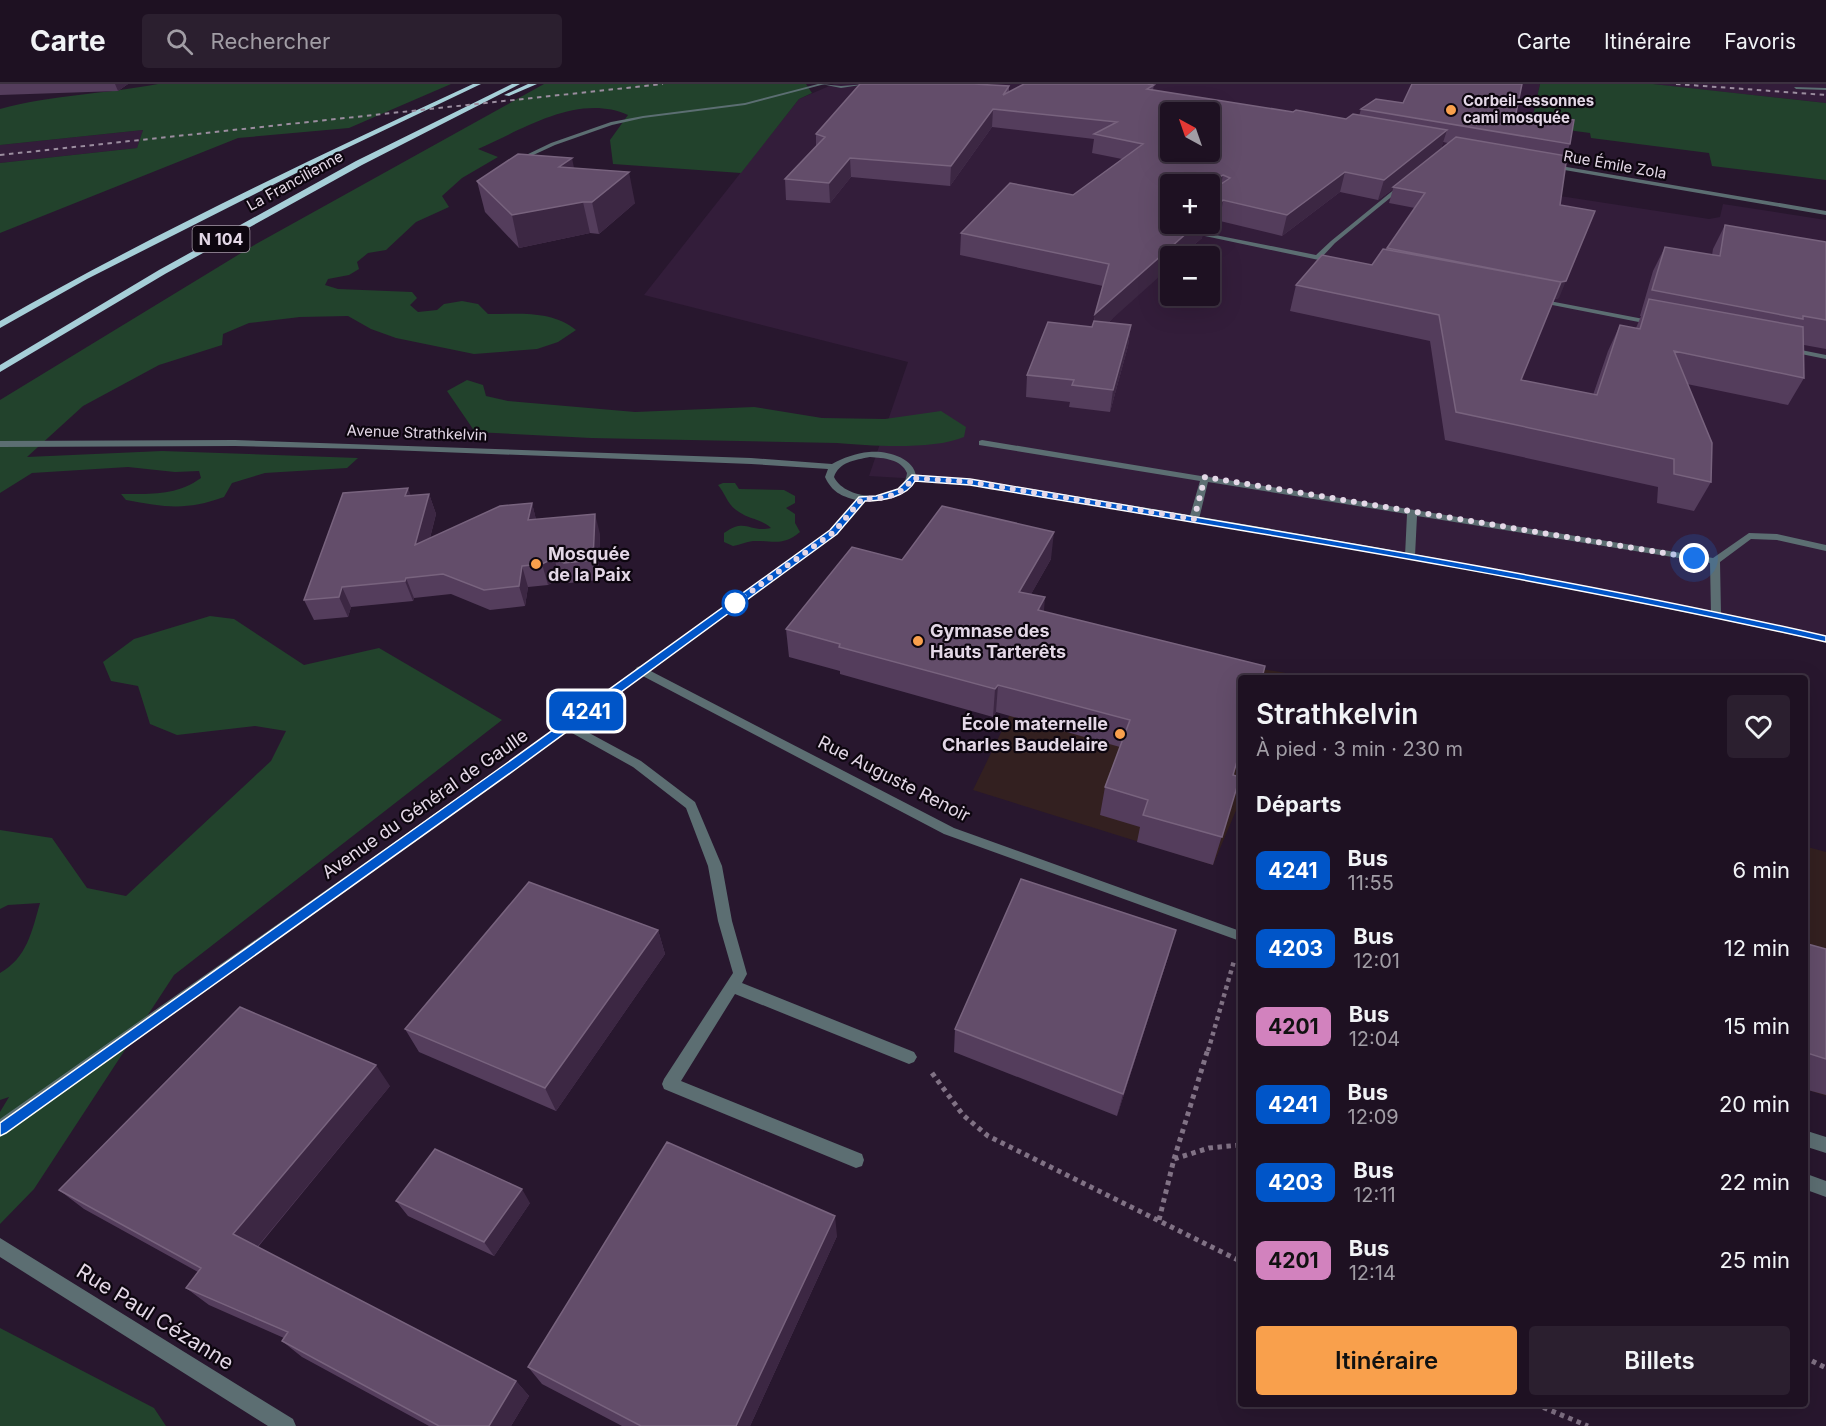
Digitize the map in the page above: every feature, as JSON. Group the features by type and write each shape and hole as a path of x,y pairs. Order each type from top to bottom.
{"highway":[{"name":"La Francilienne","path":"0,325 84,277 294,171 478,84"},
{"name":"La Francilienne","path":"0,369 162,272 359,163 517,84"},
{"path":"448,119 534,84"}],"street":[{"path":"527,156 553,144 611,124 643,117 745,104 823,84 841,87 866,84"},
{"path":"1796,88 1826,89"},
{"name":"Rue Émile Zola","path":"1537,164 1826,213"},
{"path":"1317,258 1333,242 1413,177"},
{"path":"1202,234 1341,262"},
{"path":"1526,298 1664,325"},
{"path":"1780,348 1826,357"},
{"name":"Avenue Strathkelvin","path":"1,444 235,443 364,446 751,461 833,467"},
{"path":"982,443 1205,477 1715,561 1749,536 1777,537 1826,548"},
{"path":"855,456 884,456 906,464 911,471 912,478 909,485 901,491 876,499 862,499 836,490 829,483 828,475 833,467 842,460 855,456"},
{"path":"1194,519 1205,477"},
{"path":"912,478 970,482 1410,556 1716,614 1826,639"},
{"name":"Avenue du Général de Gaulle","path":"0,1128 834,532 862,499"},
{"path":"1410,556 1412,512"},
{"path":"1715,561 1716,614"},
{"name":"Rue Auguste Renoir","path":"641,670 949,831 1238,933"},
{"path":"567,725 637,764 691,805 715,866 725,921 740,974 670,1084 856,1160"},
{"path":"732,986 909,1057"},
{"path":"1808,1139 1826,1145"},
{"path":"1808,1182 1826,1189"},
{"name":"Rue Paul Cézanne","path":"0,1247 286,1426"}],"path":[{"path":"1159,1220 1174,1159 1227,990 1238,943"},
{"path":"909,1057 936,1076 963,1115 988,1136 1238,1260"},
{"path":"1174,1159 1209,1148 1238,1145"},
{"path":"1808,1359 1826,1368"},
{"path":"1542,1407 1588,1426"}],"shaded area":[{"path":"834,84 1540,84 1532,120 1560,196 1709,219 1720,217 1723,204 1826,220 1826,639 1410,556 970,482 869,476 908,362 644,295 799,99"},
{"path":"1653,84 1826,84 1826,103 1669,86"},
{"path":"143,130 137,148 0,163 0,145"},
{"name":"École maternelle Charles Baudelaire","path":"1050,632 1297,675 1238,675 1238,806 1213,865 973,790"},
{"path":"1808,847 1826,852 1826,1096 1808,1090"}],"green space":[{"path":"158,84 451,84 349,128 238,138 0,233 0,163 137,148 143,130 0,145 0,109 19,104"},
{"path":"544,84 806,84 812,93 799,99 741,173 613,164 610,140 628,115 609,109 590,108 552,116 478,149 498,157 462,178 442,196 449,207 416,222 386,250 368,253 357,262 359,269 349,275 328,279 325,285 338,289 412,292 417,298 410,305 418,312 437,310 444,304 462,301 478,304 488,314 546,316 576,330 558,342 537,349 474,354 396,338 371,329 348,316 300,317 249,323 223,334 222,345 159,365 83,406 27,457 162,451 358,458 347,468 265,473 232,483 224,497 186,506 164,506 126,500 121,494 152,494 172,491 201,478 199,471 175,472 128,467 32,473 0,493 0,400 256,244"},
{"path":"1540,84 1653,84 1826,103 1826,180 1712,166 1709,153 1591,138 1590,133 1507,122 1532,120"},
{"path":"467,380 483,385 486,396 508,401 635,412 754,407 822,418 885,419 941,411 966,427 964,437 951,441 902,446 591,438 475,432 447,391"},
{"path":"735,483 739,489 784,490 795,496 795,503 786,508 795,514 795,523 800,532 788,540 777,542 753,541 733,546 724,542 724,533 731,528 743,526 757,529 771,528 735,509 718,485"},
{"path":"210,616 234,619 304,665 379,648 502,720 174,975 34,1189 0,1224 0,1112 9,1097 0,1100 0,973 17,960 22,952 31,933 40,903 8,905 0,909 0,830 52,838 87,888 126,896 271,761 286,731 255,726 177,735 150,724 138,686 111,681 103,662 134,639"},
{"path":"0,1328 154,1408 166,1426 0,1426"}],"building":[{"path":"860,84 1009,86 1003,95 1024,84 1147,84 1154,85 1147,89 1293,112 1296,110 1346,119 1353,114 1447,130 1384,180 1345,172 1287,215 1223,200 1220,203 1220,185 1230,178 1223,175 1220,177 1220,174 1160,174 1160,234 1186,234 1172,246 1160,246 1160,257 1095,314 1109,264 961,233 1010,183 1073,195 1143,144 1094,134 1117,122 993,109 951,166 850,158 829,183 785,179 825,137 816,134"},
{"path":"1412,84 1522,84 1516,113 1574,120 1570,144 1361,109 1376,99 1403,103"},
{"path":"1456,137 1567,156 1560,205 1595,211 1566,281 1561,282 1387,248 1425,193 1393,187"},
{"path":"518,154 572,158 559,167 629,172 592,202 512,215 477,181"},
{"path":"1725,225 1826,242 1826,320 1803,316 1803,319 1652,290 1665,247 1720,256"},
{"path":"1383,249 1561,282 1521,380 1597,395 1620,325 1640,329 1649,299 1803,327 1804,378 1674,351 1712,443 1711,482 1674,474 1674,459 1456,412 1439,315 1296,285 1322,255 1372,265"},
{"path":"1094,321 1131,325 1113,390 1072,385 1074,380 1027,375 1048,322 1092,327"},
{"path":"408,488 405,496 429,494 415,545 500,506 532,503 528,520 595,514 593,560 564,563 554,558 542,564 522,566 519,586 484,590 443,574 406,578 405,581 342,587 339,597 304,600 343,493"},
{"path":"942,506 1054,532 1019,592 1045,597 1038,610 1265,666 1263,675 1238,675 1238,758 1233,775 1238,776 1238,784 1222,837 1143,815 1148,800 1105,787 1130,720 998,685 995,689 839,647 840,644 786,629 852,547 902,560"},
{"path":"1021,879 1176,930 1123,1094 955,1029"},
{"path":"529,882 658,930 545,1088 405,1029"},
{"path":"1808,944 1826,949 1826,1059 1808,1053"},
{"path":"240,1007 376,1065 233,1234 516,1381 489,1426 439,1426 282,1341 288,1332 186,1288 201,1268 59,1190"},
{"path":"667,1142 835,1216 736,1426 641,1426 528,1367"},
{"path":"435,1149 522,1189 484,1242 396,1201"}],"railway":[{"path":"0,155 663,84"},
{"path":"1676,84 1826,95"}],"bus line":[{"name":"4241","path":"0,1128 511,766 834,532 862,499 890,496 909,485 912,478 970,482 1410,556 1716,614 1826,639"}],"place":[{"name":"Corbeil-essonnes cami mosquée","path":"1451,110"},
{"name":"Mosquée de la Paix","path":"536,564"},
{"name":"Gymnase des Hauts Tarterêts","path":"918,641"},
{"name":"École maternelle Charles Baudelaire","path":"1120,734"}],"route":[{"path":"735,603 834,532 862,499 890,496 909,485 912,478 970,482 1194,519 1205,477 1694,558"}]}
